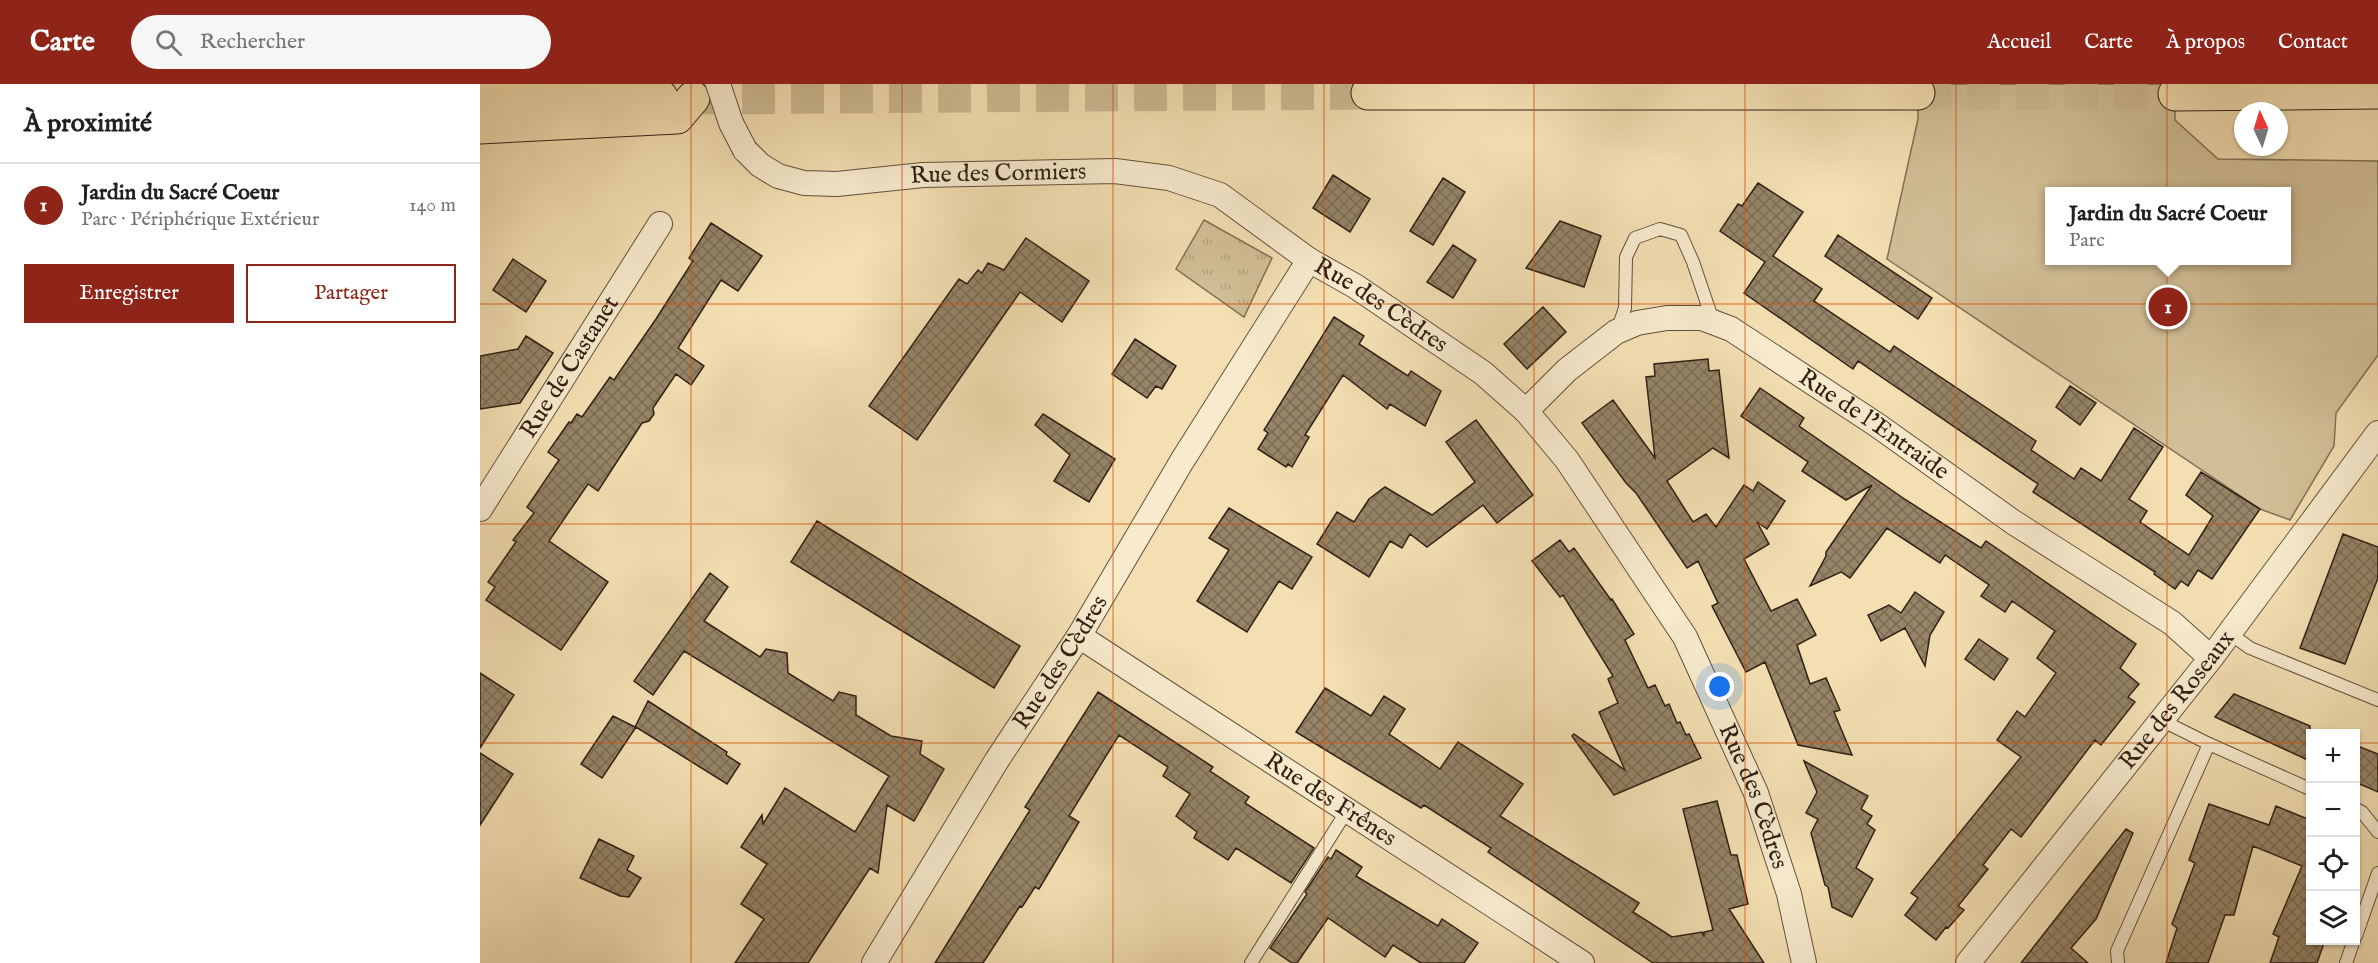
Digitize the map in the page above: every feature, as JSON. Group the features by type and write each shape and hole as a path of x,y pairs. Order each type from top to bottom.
{"highway":[{"path":"480,96 706,91"},
{"path":"480,127 677,117 706,91"},
{"path":"2175,94 2378,92"},
{"path":"1368,93 1918,93"}],"street":[{"name":"Rue des Cormiers","path":"706,91 731,123 745,150 760,165 778,176 804,183 837,184 923,175 1114,171 1168,178 1220,195 1309,260"},
{"name":"Rue de Castanet","path":"480,509 660,224"},
{"name":"Rue des Cèdres","path":"874,963 997,760 1079,636 1182,461 1309,260 1355,286 1483,373 1526,411 1567,460 1685,637 1756,793 1789,894 1804,963"},
{"name":"Rue de l'Entraide","path":"1526,411 1567,370 1616,332 1637,324 1667,318 1702,318 1714,322 1741,335 1877,425 2013,522 2172,623 2211,658"},
{"name":"Rue des Roseaux","path":"1968,963 2211,658 2374,446"},
{"name":"Rue des Frênes","path":"1079,636 1582,963"}],"lane":[{"path":"1616,332 1625,308 1626,257 1635,238 1660,229 1681,235 1714,322"},
{"path":"2229,633 2250,648 2378,700"},
{"path":"2161,720 2306,787"},
{"path":"2118,963 2117,951 2209,744"},
{"path":"1251,963 1348,809"},
{"path":"2360,811 2378,832"},
{"path":"2360,924 2378,873"},
{"path":"2346,963 2352,945"}],"green space":[{"path":"1918,84 2175,84 2175,120 2218,159 2378,161 2378,355 2336,413 2334,446 2290,520 2260,509 1887,259 1918,119"},
{"path":"1204,220 1272,258 1244,317 1176,269"}],"building":[{"path":"1333,175 1370,199 1350,232 1313,208"},
{"path":"1443,178 1465,192 1433,245 1410,231"},
{"path":"1758,183 1803,212 1773,256 1822,289 1814,301 1890,352 1894,346 2036,441 2031,450 2074,479 2081,468 2101,481 2134,428 2163,447 2129,499 2147,511 2140,522 2189,555 2213,516 2186,495 2201,472 2260,509 2212,579 2198,570 2188,586 2181,581 2175,589 2154,574 2155,572 2033,492 2038,484 1858,361 1853,369 1744,293 1765,262 1720,231 1738,204 1742,206"},
{"path":"1560,221 1601,236 1584,287 1526,268"},
{"path":"711,223 762,256 738,291 721,280 678,348 704,366 691,385 676,374 653,408 654,414 649,421 642,423 598,491 588,484 549,541 608,582 561,650 486,600 495,587 488,582 516,542 513,540 534,513 527,507 559,460 548,452 569,422 571,423 577,414 582,417 610,377 614,380 693,261 689,258"},
{"path":"1838,235 1932,298 1918,319 1825,256"},
{"path":"1026,238 1089,281 1062,322 1020,292 917,440 869,406 959,279 967,284 978,270 982,273 988,263 1004,270"},
{"path":"1453,245 1476,260 1453,298 1427,282"},
{"path":"513,259 546,281 526,312 493,290"},
{"path":"1543,307 1566,332 1527,369 1504,344"},
{"path":"1334,317 1364,336 1359,344 1408,376 1411,371 1441,391 1425,426 1390,404 1387,409 1343,375 1305,435 1309,437 1292,467 1288,464 1286,467 1258,449 1268,433 1264,430"},
{"path":"526,336 553,353 520,403 480,409 480,356 518,349"},
{"path":"1135,339 1176,366 1162,389 1156,386 1147,398 1112,374"},
{"path":"1708,359 1709,371 1719,370 1729,458 1713,448 1667,481 1693,522 1706,514 1716,527 1744,485 1753,491 1758,482 1785,501 1767,529 1757,522 1769,544 1744,559 1771,611 1797,599 1816,635 1797,645 1810,684 1826,678 1840,710 1834,712 1852,755 1798,745 1765,662 1746,672 1712,606 1718,603 1698,561 1687,568 1636,493 1626,483 1582,423 1613,400 1655,458 1646,377 1655,376 1654,364"},
{"path":"2070,386 2096,403 2080,425 2056,407"},
{"path":"1760,388 1804,418 1799,426 1906,500 1981,548 1986,541 2136,644 2120,668 2139,684 2128,697 2135,702 2101,745 2095,740 2021,837 2011,829 1983,865 1988,869 1958,906 1964,910 1936,940 1905,915 1918,898 1911,893 2021,757 1997,740 2017,711 2025,717 2056,673 2037,658 2055,631 2012,601 2005,612 1981,596 1989,585 1945,555 1940,563 1887,528 1850,578 1841,572 1810,586 1826,552 1872,485 1846,500 1802,471 1808,462 1741,416"},
{"path":"1043,414 1115,459 1089,502 1054,481 1070,455 1035,425"},
{"path":"1476,420 1533,495 1497,523 1483,505 1427,547 1410,534 1402,548 1390,541 1369,577 1317,544 1337,512 1354,522 1369,499 1385,487 1432,515 1475,482 1446,442"},
{"path":"1229,508 1312,557 1292,589 1279,581 1247,632 1197,601 1229,550 1209,538"},
{"path":"817,521 1020,646 994,688 791,562"},
{"path":"2343,534 2378,547 2378,578 2345,664 2300,648"},
{"path":"1560,540 1569,552 1574,548 1612,599 1634,634 1625,640 1648,688 1655,685 1665,706 1669,704 1677,723 1680,722 1686,735 1689,734 1701,758 1614,795 1572,736 1574,734 1625,770 1599,712 1618,703 1608,679 1613,676 1563,595 1560,597 1532,561"},
{"path":"710,573 728,587 704,621 760,657 766,649 787,653 788,673 833,701 839,692 856,696 856,715 891,736 922,741 920,754 944,769 914,821 887,805 878,873 870,868 808,963 735,963 764,919 741,904 767,864 741,847 762,815 763,824 785,788 855,832 889,776 684,651 653,695 634,681"},
{"path":"1915,592 1944,612 1930,635 1925,666 1905,628 1881,641 1868,615 1889,605 1901,613"},
{"path":"1979,639 2008,659 1994,680 1965,659"},
{"path":"480,673 514,695 480,748"},
{"path":"1325,688 1371,716 1384,696 1405,709 1389,734 1440,769 1458,742 1523,784 1500,816 1639,903 1633,912 1672,937 1702,932 1704,936 1704,932 1713,930 1683,809 1717,801 1731,855 1737,855 1748,904 1729,909 1764,963 1653,963 1488,852 1491,848 1424,805 1421,808 1296,732"},
{"path":"1098,692 1213,767 1210,771 1249,797 1245,803 1314,848 1291,883 1236,848 1228,860 1194,838 1197,832 1176,816 1190,794 1163,776 1168,767 1119,735 1069,816 1079,822 1039,889 1035,887 1022,907 1020,906 983,963 935,963 1030,810 1025,807"},
{"path":"2234,694 2310,726 2310,729 2306,729 2306,759 2215,717"},
{"path":"648,701 727,752 726,755 740,764 727,784 636,727 602,778 581,764 613,716 635,727"},
{"path":"2360,747 2378,754 2378,792 2360,784"},
{"path":"480,753 513,774 480,825"},
{"path":"1804,761 1868,796 1861,809 1872,816 1867,824 1875,830 1856,868 1873,879 1852,917 1832,907 1828,887 1825,885 1811,833 1818,819 1806,813 1817,792"},
{"path":"2209,804 2269,825 2276,806 2306,818 2306,945 2323,945 2317,963 2270,963 2279,937 2273,934 2302,866 2253,846 2234,915 2225,915 2208,963 2166,963 2177,928 2172,924 2195,863 2189,860"},
{"path":"2126,829 2133,833 2096,919 2071,948 2088,963 2021,963"},
{"path":"599,839 634,856 627,870 641,878 629,897 620,896 580,878"},
{"path":"1336,850 1362,867 1356,876 1438,926 1442,919 1478,943 1464,963 1421,963 1393,945 1385,957 1328,918 1297,963 1292,963 1270,948 1307,894 1305,892 1328,857 1331,859"}],"tunnel":[{"path":"693,98 1368,93"},
{"path":"1918,93 2175,94"}],"place":[{"name":"Jardin du Sacré Coeur","path":"2168,307"}]}
